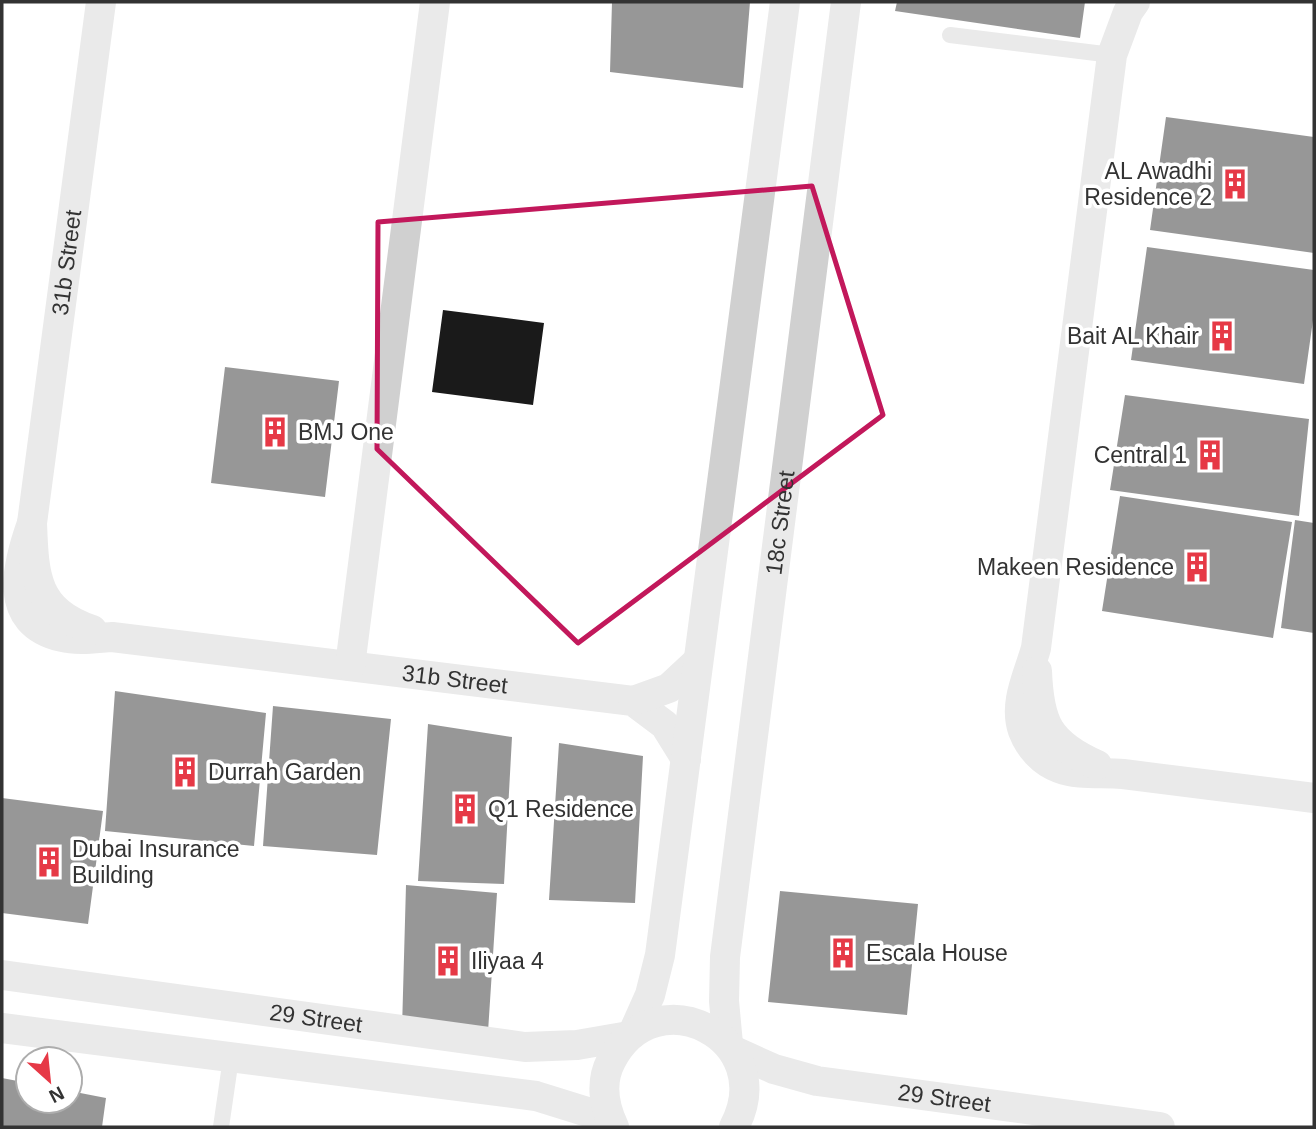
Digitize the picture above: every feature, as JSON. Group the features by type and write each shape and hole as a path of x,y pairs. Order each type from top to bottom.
{"street":[{"name":"31b Street","path":"101,2 32,523 17,568 18,594 38,626 62,637 112,637 633,701 669,688 698,661"},
{"path":"349,667 435,2"},
{"path":"612,1123 605,1102 604,1083 617,1049 631,1035 650,995 660,954 785,2"},
{"name":"18c Street","path":"734,1127 741,1115 745,1089 731,1048 724,1000 725,957 846,2"},
{"path":"1112,55 1109,29 1114,2"},
{"path":"1135,2 1128,12 1112,55 1036,648 1020,706 1020,719 1029,743 1046,761 1057,767 1080,773 1116,774 1314,798"},
{"path":"633,701 665,725 686,759"},
{"name":"29 Street","path":"2,975 525,1047 577,1045 631,1035 657,1022 683,1020 700,1024 731,1048 774,1069 817,1081 1160,1127"},
{"path":"2,1028 536,1096 612,1123"}],"lane":[{"path":"950,36 1112,55"},
{"path":"221,1127 231,1058"}],"highlighted area":[{"path":"812,186 883,415 578,643 377,449 378,222"}],"building":[{"path":"612,2 750,2 743,88 610,72"},
{"path":"897,2 1085,2 1080,38 895,11"},
{"name":"AL Awadhi Residence 2","path":"1166,117 1314,137 1314,253 1150,230"},
{"name":"Bait AL Khair","path":"1147,247 1314,270 1314,313 1304,384 1131,360"},
{"path":"443,310 544,323 533,405 432,392"},
{"name":"BMJ One","path":"225,367 339,381 325,497 211,483"},
{"name":"Central 1","path":"1125,395 1309,419 1299,516 1110,490"},
{"name":"Makeen Residence","path":"1120,496 1292,522 1273,638 1102,611"},
{"path":"1295,520 1314,523 1314,633 1281,628"},
{"name":"Durrah Garden","path":"115,691 266,713 254,846 105,831"},
{"path":"273,706 391,719 377,855 263,846"},
{"name":"Q1 Residence","path":"428,724 512,737 504,884 418,881"},
{"path":"559,743 643,756 635,903 549,900"},
{"name":"Dubai Insurance Building","path":"2,798 103,811 88,924 2,913"},
{"name":"Iliyaa 4","path":"406,885 497,893 488,1032 402,1029"},
{"name":"Escala House","path":"780,891 918,904 907,1015 768,1002"},
{"path":"2,1078 14,1080 14,1115 84,1115 84,1094 106,1098 102,1127 2,1127"}],"place":[{"name":"AL Awadhi Residence 2","path":"1235,184"},
{"name":"Bait AL Khair","path":"1222,336"},
{"name":"BMJ One","path":"275,432"},
{"name":"Central 1","path":"1210,455"},
{"name":"Makeen Residence","path":"1197,567"},
{"name":"Durrah Garden","path":"185,772"},
{"name":"Q1 Residence","path":"465,809"},
{"name":"Dubai Insurance Building","path":"49,862"},
{"name":"Escala House","path":"843,953"},
{"name":"Iliyaa 4","path":"448,961"}]}
